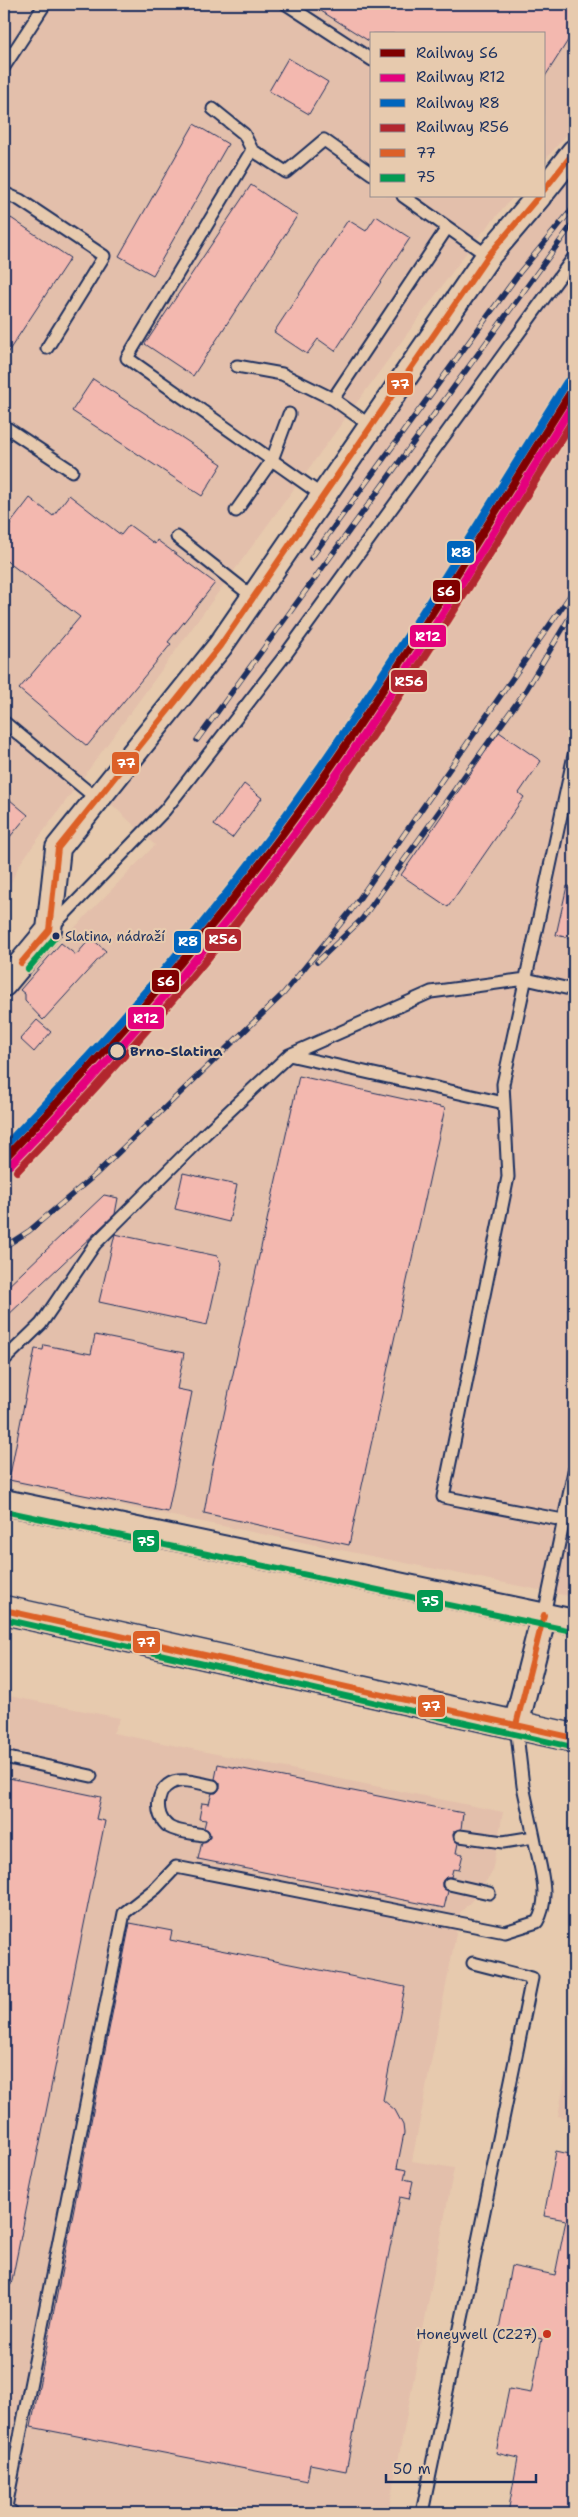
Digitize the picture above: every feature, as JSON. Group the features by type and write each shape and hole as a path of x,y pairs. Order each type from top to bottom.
{"street":[{"path":"546,187 574,152"},
{"path":"4,984 13,959 49,930 58,848 220,646 488,256 536,198"},
{"path":"4,1502 574,1622"},
{"path":"4,1610 574,1738"},
{"path":"516,1725 544,1615"}],"lane":[{"path":"4,67 45,4"},
{"path":"286,4 370,59"},
{"path":"213,109 244,134 252,150 286,172 324,140 370,173"},
{"path":"252,150 127,358 323,496"},
{"path":"4,193 20,200 104,256 47,348"},
{"path":"406,198 488,256"},
{"path":"333,399 447,228"},
{"path":"49,930 171,802 286,654 574,257"},
{"path":"237,366 282,374 333,399 371,426"},
{"path":"236,510 272,460 289,414"},
{"path":"4,426 72,471"},
{"path":"177,537 254,597"},
{"path":"4,722 98,799"},
{"path":"574,755 503,1084 508,1177 443,1496 562,1520 574,1517"},
{"path":"4,1360 41,1324 95,1244 205,1134 289,1055 431,992 526,980 574,990"},
{"path":"289,1055 504,1103"},
{"path":"544,1615 562,1520 574,1471"},
{"path":"8,2509 124,1913 156,1888 176,1867 505,1932 537,1922 544,1910 545,1891 523,1786 516,1725"},
{"path":"4,1757 91,1776"},
{"path":"203,1835 170,1828 161,1818 159,1799 167,1786 179,1781 213,1786"},
{"path":"460,1836 503,1842 534,1837"},
{"path":"449,1884 489,1893"},
{"path":"422,2513 532,1978 473,1963"}],"shaded area":[{"path":"4,4 574,4 574,126 546,159 546,32 370,32 370,198 512,198 475,241 19,865 4,898"},
{"path":"574,168 574,1597 4,1482 4,1010 11,1002 13,991 155,845 108,801 497,259"},
{"path":"4,1695 120,1718 113,1733 503,1812 492,1872 477,1895 460,1913 412,2161 454,2168 388,2513 4,2513"},
{"path":"574,2028 574,2119 558,2116"}],"building":[{"path":"310,4 574,4 574,31 546,75 546,32 370,32 370,42"},
{"path":"288,58 328,82 309,114 269,91"},
{"path":"194,124 228,144 153,275 119,256"},
{"path":"251,185 297,216 193,376 145,344"},
{"path":"376,216 410,238 335,351 318,339 307,354 274,332 348,220 366,231"},
{"path":"11,218 70,258 4,358 4,228"},
{"path":"93,379 222,464 202,496 72,411"},
{"path":"69,495 121,535 129,525 155,544 157,540 215,583 168,642 171,644 87,746 19,689 80,617 4,559 4,532 30,498 53,516"},
{"path":"499,732 541,761 519,793 524,797 448,907 401,875"},
{"path":"244,784 262,798 232,838 214,825"},
{"path":"4,795 28,815 4,844"},
{"path":"567,886 574,887 574,939 556,935"},
{"path":"91,938 106,951 43,1020 25,1001 25,994 20,990 61,943 76,955"},
{"path":"37,1020 51,1032 34,1052 20,1039"},
{"path":"299,1076 445,1108 349,1545 204,1513 211,1473"},
{"path":"183,1173 237,1185 229,1222 175,1209"},
{"path":"104,1195 118,1198 115,1214 4,1319 4,1290"},
{"path":"115,1234 217,1256 221,1263 207,1325 99,1302"},
{"path":"95,1335 184,1353 177,1389 192,1392 168,1512 9,1480 35,1349 43,1350 44,1345 91,1354"},
{"path":"218,1764 463,1813 461,1829 454,1831 453,1835 458,1843 456,1853 463,1854 459,1870 453,1869 451,1877 446,1877 442,1882 442,1887 448,1891 444,1908 198,1859 202,1842 208,1840 210,1836 208,1830 204,1828 206,1820 199,1819 202,1803 209,1804 212,1793 216,1793 220,1788 220,1783 215,1779"},
{"path":"4,1777 101,1797 96,1819 105,1821 11,2285 4,2284"},
{"path":"130,1923 172,1931 170,1940 405,1987 383,2100 395,2110 403,2125 404,2133 397,2168 406,2170 404,2179 413,2181 409,2199 400,2197 346,2471 310,2464 307,2481 31,2427"},
{"name":"Honeywell (CZ27)","path":"556,2151 574,2155 574,2513 508,2513 518,2458 496,2453 509,2389 531,2393 542,2339 499,2330 511,2266 555,2275 566,2220 544,2216"}],"railway":[{"path":"311,558 520,272 574,207"},
{"path":"197,740 574,222"},
{"path":"4,1247 29,1231 95,1175 284,993 350,912 574,590"},
{"path":"317,962 362,919 526,690 574,610"}],"rail line":[{"name":"R8","path":"4,1147 81,1065 155,981 261,849 330,753 400,648 567,382"},
{"name":"S6","path":"4,1159 121,1033 232,901 301,809 407,653 574,387"},
{"name":"R12","path":"10,1165 89,1082 165,996 273,862 377,715 574,403"},
{"name":"R56","path":"17,1171 135,1044 246,911 281,865 383,721 574,419"}],"transit line":[{"name":"77","path":"546,187 574,152"},
{"name":"77","path":"21,963 49,930 58,848 220,646 488,256 537,198"},
{"name":"75","path":"28,969 56,936"},
{"name":"75","path":"4,1511 572,1631"},
{"name":"77","path":"4,1610 574,1738"},
{"name":"77","path":"516,1725 544,1615"},
{"name":"75","path":"4,1619 572,1747"}],"place":[{"name":"Slatina, nádraží","path":"56,936"},
{"name":"Brno-Slatina","path":"117,1051"},
{"name":"Honeywell (CZ27)","path":"547,2334"}]}
